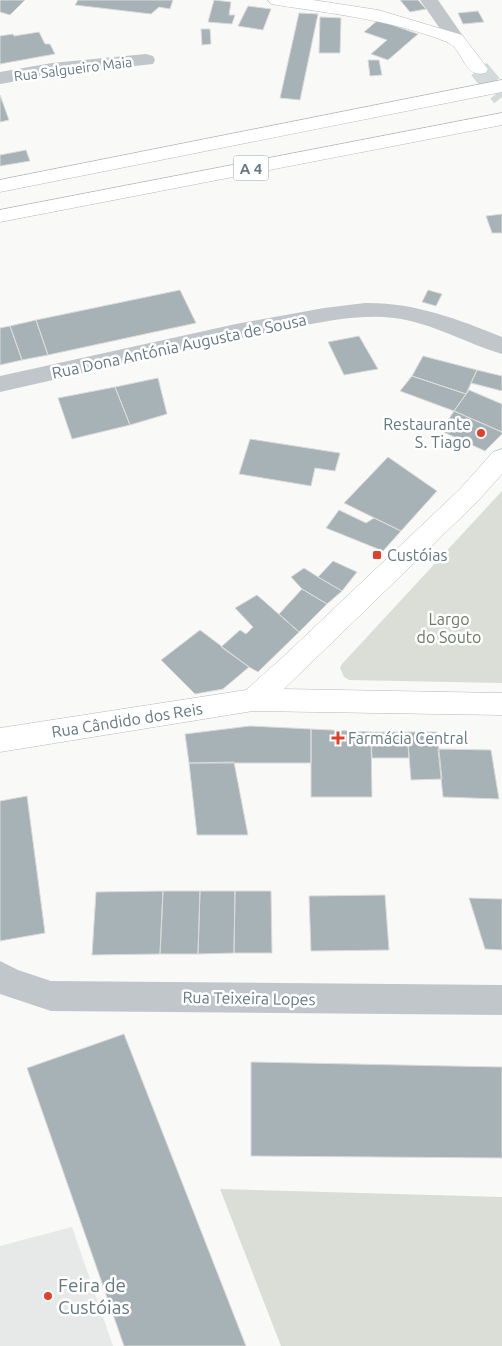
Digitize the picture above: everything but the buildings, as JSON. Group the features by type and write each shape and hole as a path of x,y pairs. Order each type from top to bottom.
{"main road":[{"path":"277,0 378,16 456,39 479,69"},
{"path":"473,92 502,78"},
{"name":"A 4","path":"0,186 502,86"},
{"name":"A 4","path":"0,216 502,119"},
{"path":"373,144 502,130"},
{"path":"253,700 294,664 469,495 502,458"},
{"path":"294,664 294,681 310,697 322,702"},
{"path":"253,700 502,704"},
{"name":"Rua Cândido dos Reis","path":"0,740 253,700"}],"street":[{"path":"429,0 456,39"},
{"name":"Rua Salgueiro Maia","path":"0,78 52,69 146,60"},
{"name":"Rua Dona Antónia Augusta de Sousa","path":"0,384 216,334 322,315 380,310 420,316 502,346"},
{"name":"Rua Teixeira Lopes","path":"0,976 9,982 50,996 502,1000"}],"shaded area":[{"name":"Feira de Custóias","path":"72,1227 113,1346 0,1346 0,1246"}],"green space":[{"name":"Largo do Souto","path":"502,491 502,683 349,680 344,677 340,668 342,664"},
{"path":"220,1189 502,1197 502,1346 281,1346"}],"tunnel":[{"path":"479,69 502,97"}],"place":[{"name":"Restaurante S. Tiago","path":"481,433"},
{"name":"Custóias","path":"377,555"},
{"name":"Farmácia Central","path":"338,738"},
{"name":"Feira de Custóias","path":"48,1296"}]}
